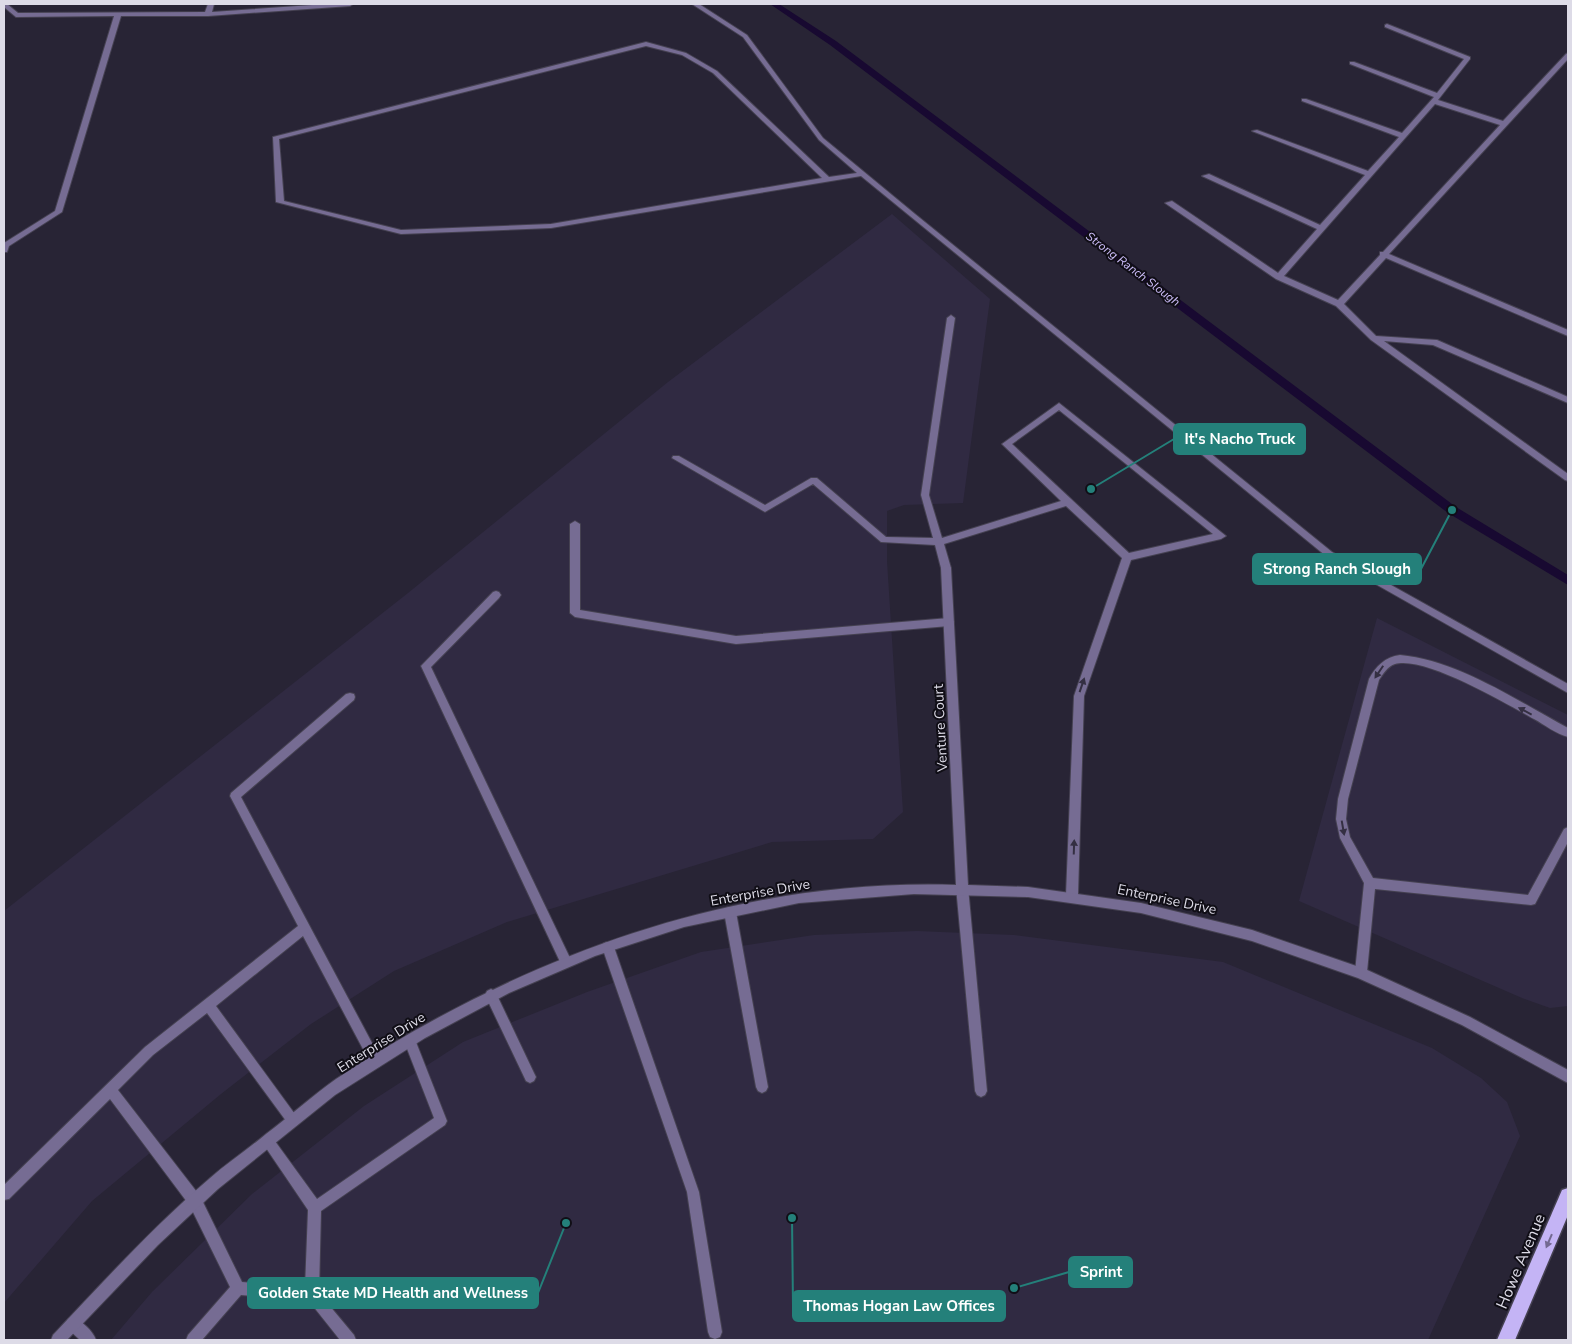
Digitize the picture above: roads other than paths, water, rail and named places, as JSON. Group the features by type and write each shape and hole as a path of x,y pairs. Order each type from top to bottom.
{"main road":[{"name":"Howe Avenue","path":"1506,1340 1568,1196"}],"street":[{"path":"4,4 16,15 208,14 350,4"},
{"path":"208,14 210,4"},
{"path":"695,4 745,36 821,139 1329,554 1547,679 1568,689"},
{"path":"4,250 6,245 58,212 118,14"},
{"path":"1279,277 1436,99 1468,58 1387,26"},
{"path":"827,179 715,72 684,54 646,44 274,138 280,202 402,232 551,226 862,174"},
{"path":"1339,304 1568,55"},
{"path":"1352,63 1436,99 1504,124"},
{"path":"1304,100 1403,136"},
{"path":"1255,130 1370,174"},
{"path":"1206,176 1322,229"},
{"path":"1169,203 1279,277 1339,304 1374,338 1568,478"},
{"path":"1384,254 1568,333"},
{"name":"Venture Court","path":"951,318 925,495 946,568 962,888 981,1091"},
{"path":"1374,338 1434,342 1568,400"},
{"path":"1059,406 1221,536 1126,557 1006,444 1059,406"},
{"path":"676,458 765,509 814,480 884,540 939,542 1067,502"},
{"path":"575,524 575,613 736,640 949,622"},
{"path":"1072,895 1079,696 1126,557"},
{"path":"496,595 426,666 566,962"},
{"path":"1361,972 1370,883 1345,838 1341,818 1374,679 1382,665 1400,659 1428,662 1454,673 1568,733"},
{"path":"350,697 235,796 376,1062"},
{"path":"1370,883 1531,900 1568,832"},
{"name":"Enterprise Drive","path":"58,1340 119,1274 213,1184 337,1087 410,1041 492,995 566,962 682,922 776,902 868,890 962,888 1072,895 1167,912 1244,932 1361,972 1462,1018 1568,1077"},
{"path":"730,912 762,1087"},
{"path":"4,1194 149,1050 305,928"},
{"path":"608,947 693,1192 715,1332"},
{"path":"492,995 530,1077"},
{"path":"208,1004 293,1121"},
{"path":"315,1208 441,1121 410,1041"},
{"path":"110,1090 195,1201 238,1288"},
{"path":"268,1141 315,1208 312,1295 349,1340"},
{"path":"238,1288 312,1295"},
{"path":"193,1340 238,1288"},
{"path":"73,1324 89,1340"}],"waterway":[{"name":"Strong Ranch Slough","path":"774,4 833,43 1452,510 1568,581"}],"place":[{"name":"It's Nacho Truck","path":"1091,489"},
{"name":"Strong Ranch Slough","path":"1452,510"},
{"name":"Thomas Hogan Law Offices","path":"792,1218"},
{"name":"Golden State MD Health and Wellness","path":"566,1223"},
{"name":"Sprint","path":"1014,1288"}]}
